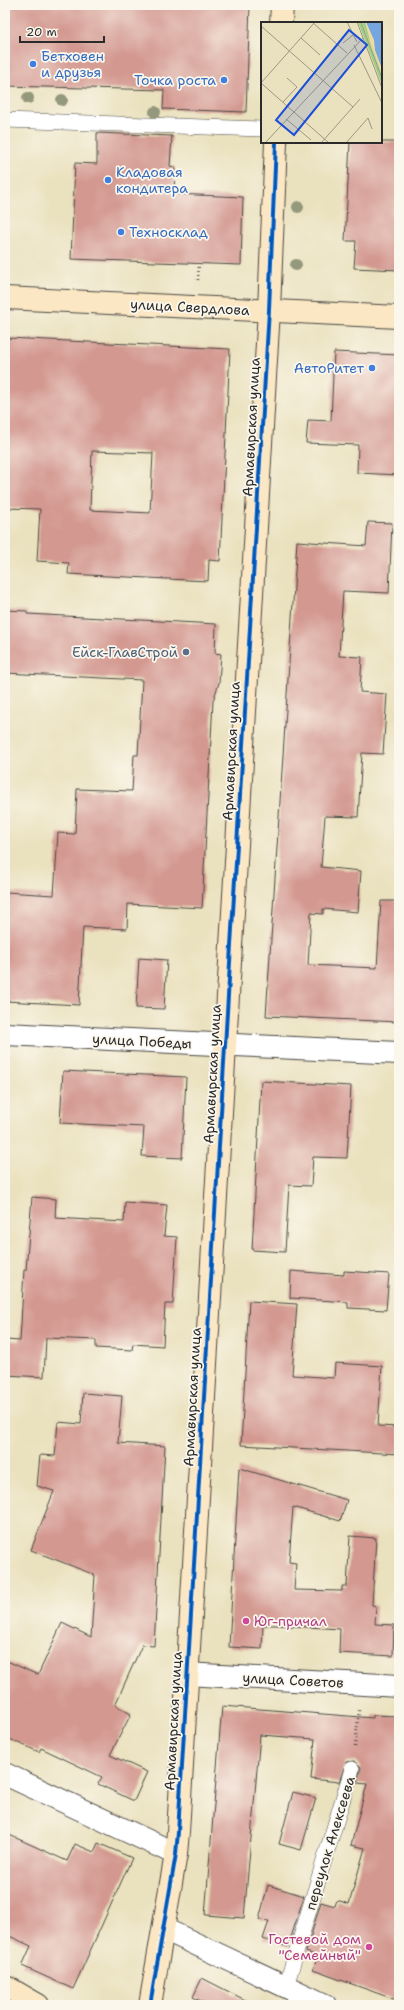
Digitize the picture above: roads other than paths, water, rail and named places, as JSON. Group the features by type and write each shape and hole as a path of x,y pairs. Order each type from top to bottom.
{"street":[{"path":"281,22 282,5"},
{"name":"Армавирская улица","path":"150,2005 176,1854 269,310 276,143"},
{"name":"улица Свердлова","path":"5,298 399,316"},
{"name":"улица Победы","path":"5,1034 399,1053"},
{"name":"улица Советов","path":"186,1674 399,1686"},
{"path":"5,1774 176,1854"},
{"path":"164,1929 325,2005"},
{"path":"5,1986 38,2005"}],"lane":[{"path":"5,120 261,129"},
{"name":"переулок Алексеева","path":"286,1986 352,1769"}],"place":[{"name":"Бетховен и друзья","path":"33,64"},
{"name":"Точка роста","path":"224,80"},
{"name":"Кладовая кондитера","path":"108,180"},
{"name":"Техносклад","path":"121,232"},
{"name":"АвтоРитет","path":"372,368"},
{"name":"Ейск-ГлавСтрой","path":"186,652"},
{"name":"Юг-причал","path":"246,1621"},
{"name":"Гостевой дом \"Семейный\"","path":"369,1947"}]}
